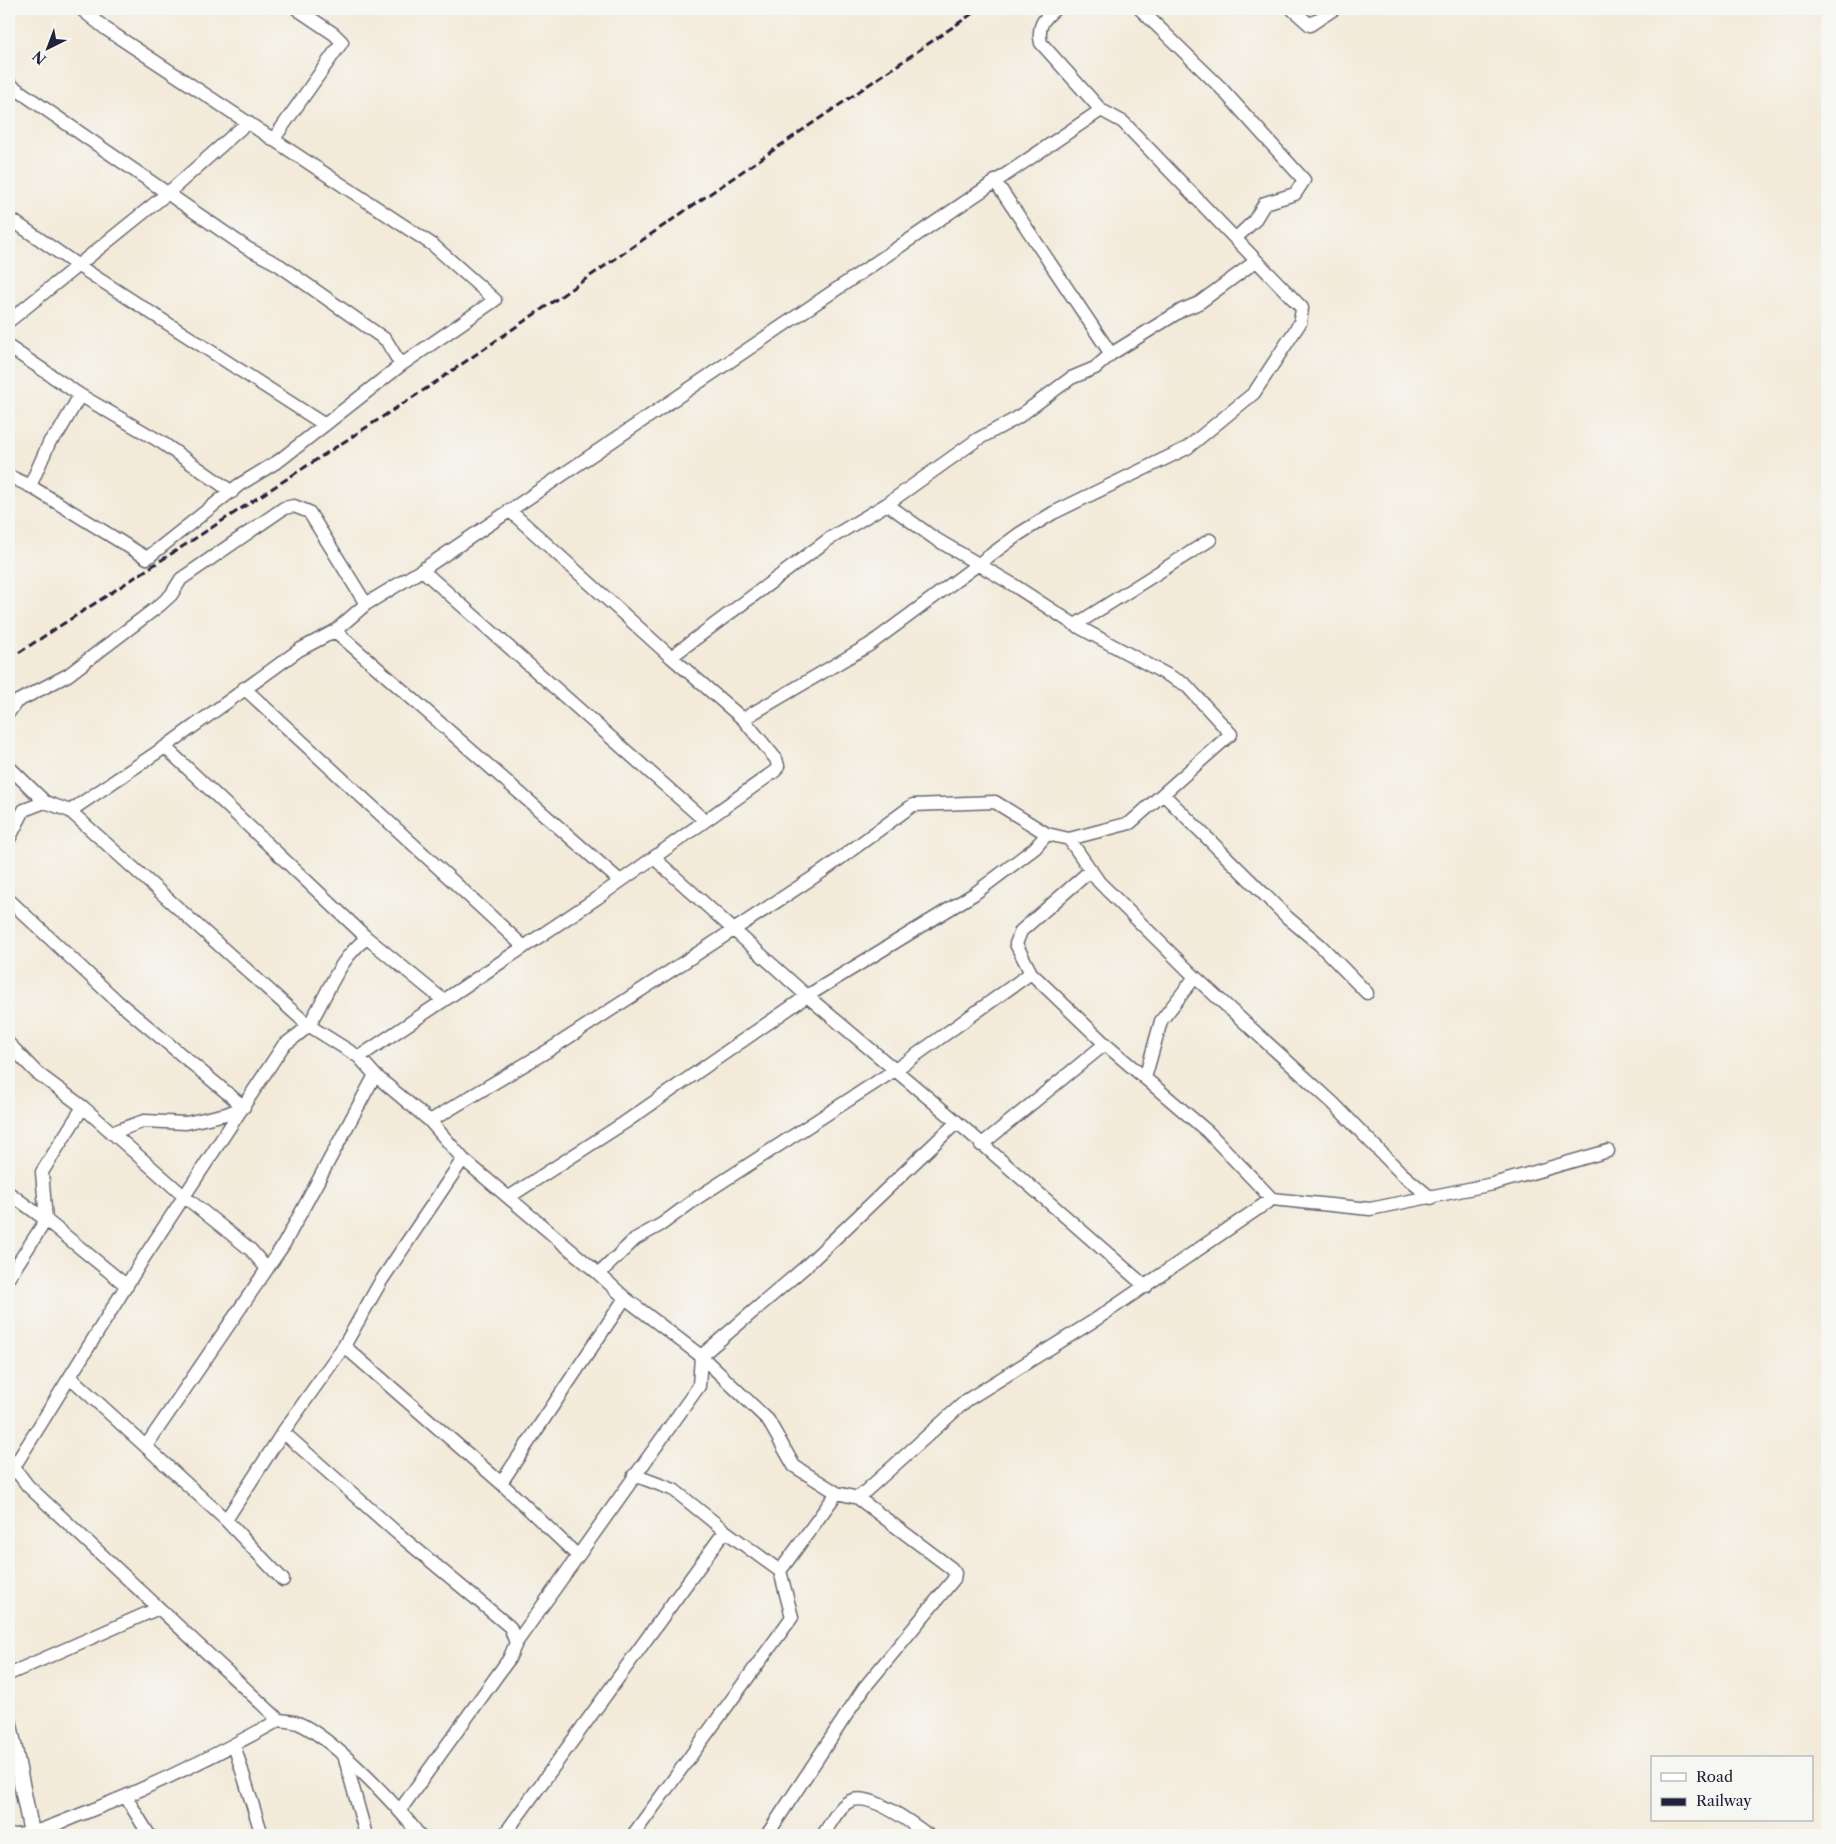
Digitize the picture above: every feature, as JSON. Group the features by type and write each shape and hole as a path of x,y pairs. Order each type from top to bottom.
{"street":[{"path":"9,476 30,486 147,558 232,492 280,460 401,365 495,300 433,245 106,29 81,9"},
{"path":"273,140 342,42 334,34 297,9"},
{"path":"743,719 868,645 1019,534 1052,513 1187,448 1254,393 1300,323 1302,308 1123,122 1101,110 1041,43 1039,32 1041,23 1055,9"},
{"path":"1140,9 1220,87 1304,180 1295,194 1265,203 1254,221 1236,238"},
{"path":"1292,9 1310,24 1334,9"},
{"path":"9,84 169,192 247,248 278,265 386,340 401,365"},
{"path":"70,811 165,747 299,650 335,631 366,604 422,570 1101,110"},
{"path":"9,320 169,192 248,122"},
{"path":"995,181 1111,354"},
{"path":"9,218 77,265 325,425"},
{"path":"671,657 829,539 887,504 978,439 1017,418 1071,378 1095,368 1111,354 1182,310 1199,303 1256,260"},
{"path":"9,347 80,394 161,442 232,492"},
{"path":"30,486 50,440 59,432 80,394"},
{"path":"430,1121 549,1050 734,930 823,871 913,805 995,802 1047,834 1069,839 1130,823 1164,795 1204,755 1231,734 1186,685 1076,625 934,538 887,504"},
{"path":"9,712 16,702 68,676 160,605 171,594 181,579 284,508 294,506 309,512 366,604"},
{"path":"359,1057 654,858 704,820 775,772 778,766 776,759 743,719 671,657 509,510"},
{"path":"1076,625 1210,540"},
{"path":"422,570 704,820"},
{"path":"335,631 620,880"},
{"path":"244,688 523,946"},
{"path":"165,747 367,938 443,1000"},
{"path":"9,768 45,802 70,811 308,1024 359,1057 375,1075 430,1121 463,1158 625,1298 701,1356 768,1420 794,1466 837,1494 858,1498 951,1568 955,1573 954,1579 864,1688 767,1835"},
{"path":"1164,795 1288,918 1320,945 1367,993"},
{"path":"9,839 24,810 45,802"},
{"path":"509,1197 617,1125 624,1123 806,996 974,894 1035,848 1047,834"},
{"path":"1069,839 1099,882 1195,977 1333,1103 1400,1173 1432,1198"},
{"path":"654,858 806,996 957,1122 1146,1287"},
{"path":"1092,870 1021,931 1016,944 1031,974 1105,1044 1208,1132 1272,1199 1370,1209 1432,1198 1493,1184 1608,1150"},
{"path":"9,900 117,1001 244,1107"},
{"path":"367,938 356,946 336,974 308,1024 283,1046 10,1468 279,1720 297,1723 312,1732 346,1759 400,1810 419,1835"},
{"path":"599,1274 635,1239 662,1224 697,1198 895,1070 1031,974"},
{"path":"1145,1078 1161,1021 1195,977"},
{"path":"9,1044 36,1072 83,1107 185,1197 251,1250 267,1269"},
{"path":"981,1144 1105,1044"},
{"path":"146,1446 284,1244 375,1075"},
{"path":"9,1277 46,1220 42,1172 83,1107"},
{"path":"111,1133 144,1121 186,1123 226,1114 244,1107"},
{"path":"400,1810 509,1659 516,1643 699,1386 701,1356 804,1268 957,1122"},
{"path":"226,1520 283,1432 344,1346 381,1281 463,1158"},
{"path":"9,1193 46,1220 128,1286"},
{"path":"858,1498 967,1400 1146,1287 1272,1199"},
{"path":"501,1483 625,1298"},
{"path":"344,1346 501,1483 578,1556"},
{"path":"70,1377 226,1520 283,1580"},
{"path":"283,1432 397,1533 510,1627 516,1643"},
{"path":"633,1835 792,1617 780,1571 725,1531 674,1490 634,1475"},
{"path":"780,1571 837,1494"},
{"path":"504,1835 725,1531"},
{"path":"9,1674 159,1608"},
{"path":"15,1835 32,1834 126,1796 234,1745 279,1720"},
{"path":"9,1722 32,1834"},
{"path":"234,1745 262,1835"},
{"path":"346,1759 366,1835"},
{"path":"126,1796 149,1835"},
{"path":"823,1835 844,1806 852,1800 867,1800 901,1816 928,1835"}],"railway":[{"path":"9,659 427,388 979,9"}]}
